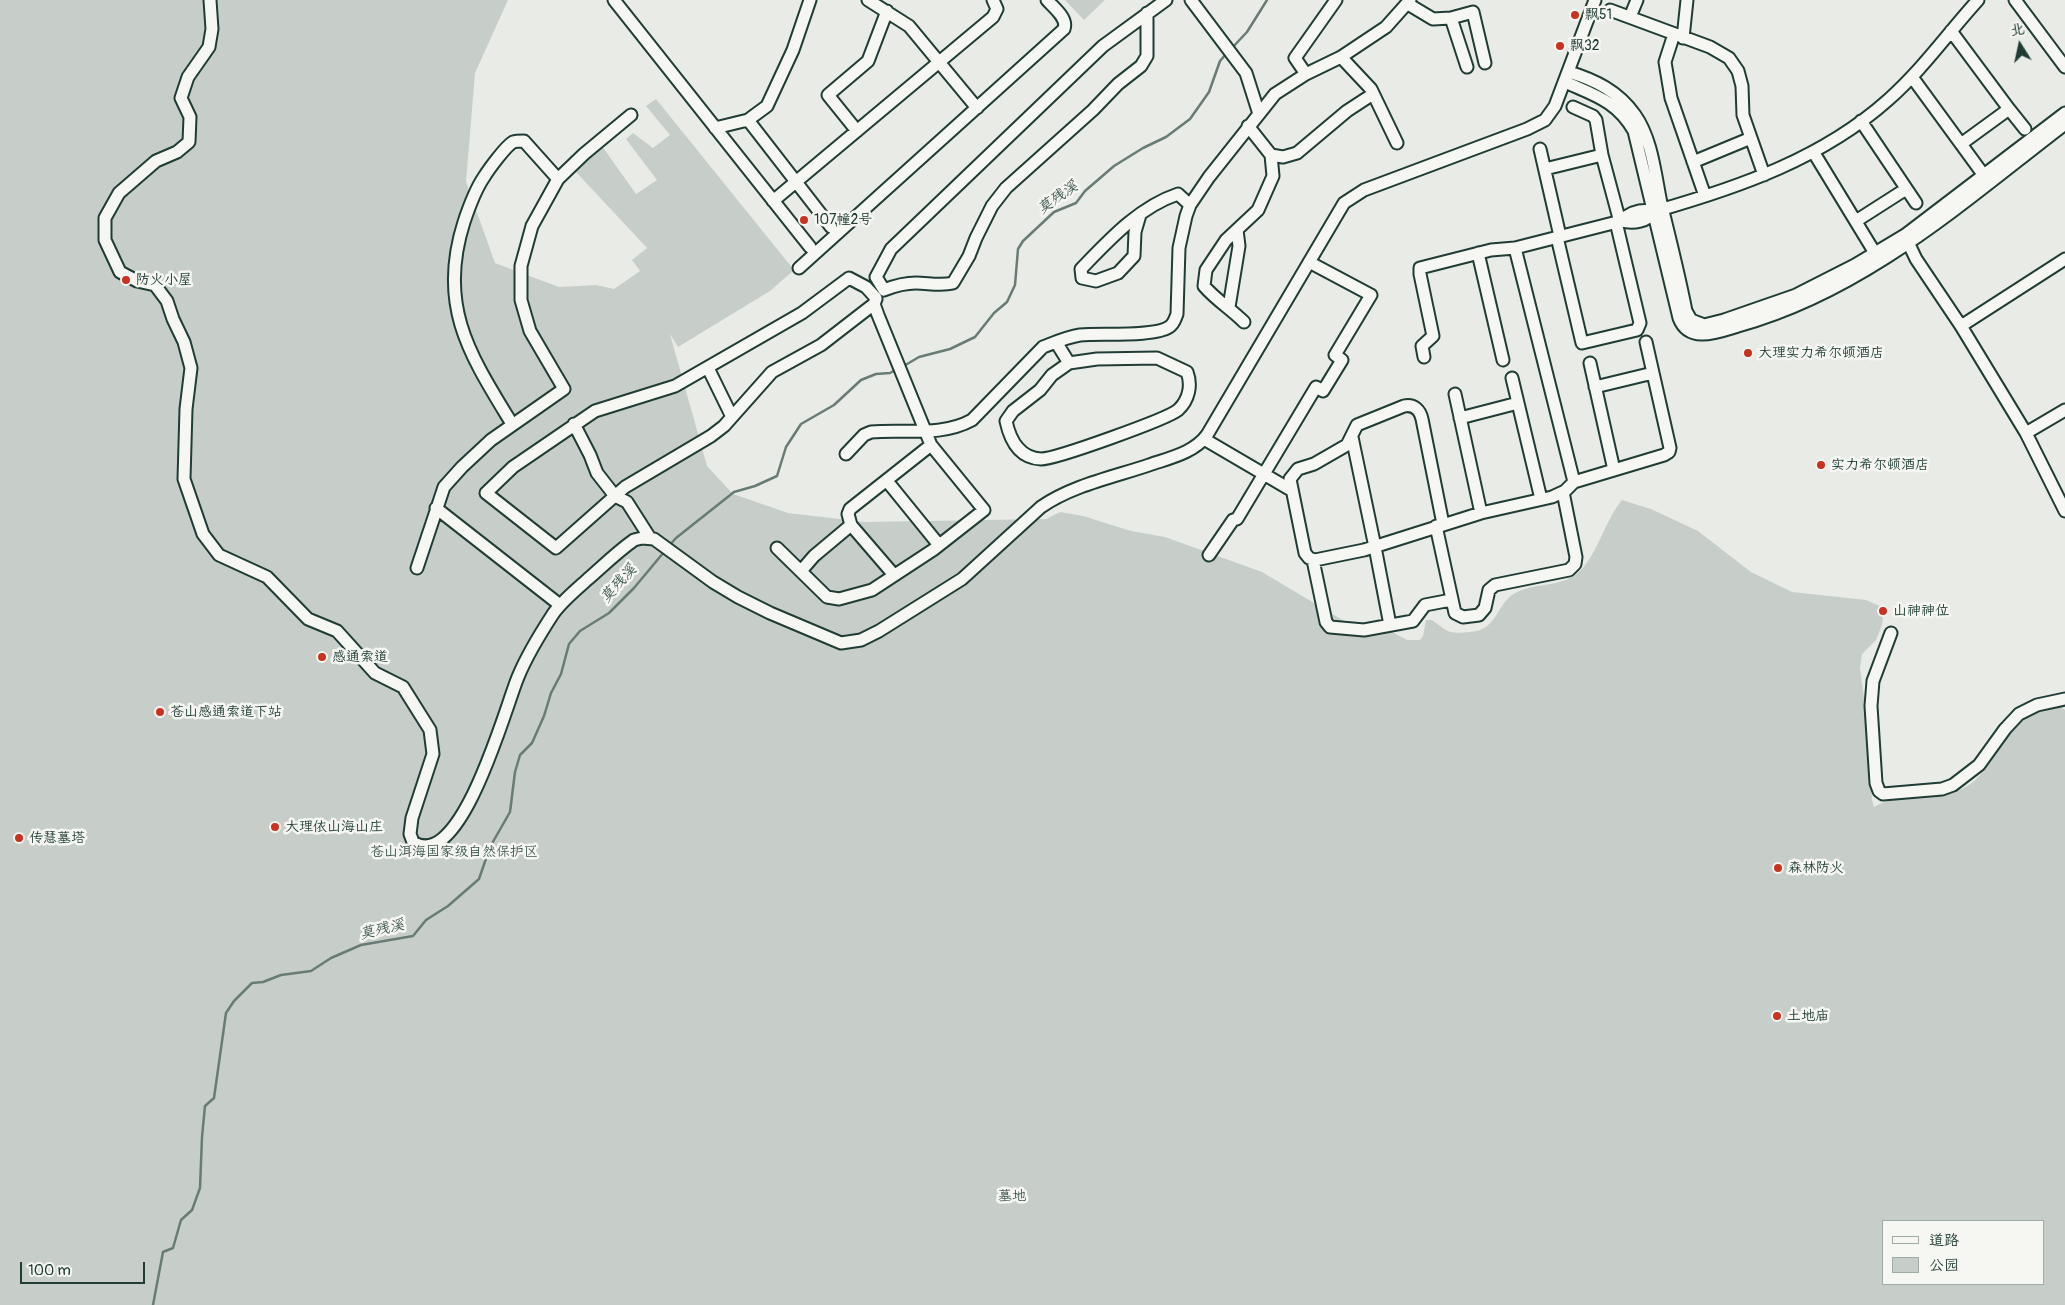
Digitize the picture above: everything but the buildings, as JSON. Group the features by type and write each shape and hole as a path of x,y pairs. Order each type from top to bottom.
{"street":[{"path":"210,0 212,29 209,47 188,77 180,98 190,117 189,142 177,152 156,161 119,193 105,218 105,240 120,272 137,280 155,284 167,300 184,342 190,368 186,409 184,479 203,534 219,555 266,577 308,619 337,630 375,673 403,687 430,730 433,754 412,818 411,839 418,845 428,846 440,842 451,832 457,822 490,759 522,666 560,605 628,544 639,538 652,539"},
{"path":"614,0 810,248"},
{"path":"715,128 748,120 767,106 792,50 810,0"},
{"path":"773,201 993,18 997,9 993,0"},
{"path":"799,268 1064,30 1065,24 1063,19 1047,0"},
{"path":"866,286 876,277 891,249 932,208 1103,46 1166,0"},
{"path":"1191,0 1246,73 1259,114"},
{"path":"1306,74 1295,58 1336,0"},
{"path":"574,424 597,473 615,496 627,502 652,539 682,561 713,582 770,613 841,643 853,642 869,637 962,579 1041,507 1052,500 1069,492 1180,454 1197,446 1204,440 1338,211 1350,198 1370,187 1510,136 1538,124 1551,114 1567,77 1595,0"},
{"path":"1630,17 1637,0"},
{"path":"1687,0 1679,36 1665,66 1671,98 1705,196"},
{"path":"1424,357 1423,344 1434,336 1420,268 1478,253 1515,248 1619,222 1627,216 1638,212 1659,210 1764,176 1814,152 1861,121 1888,100 1912,77 1978,0"},
{"path":"2015,0 2064,63"},
{"path":"872,1 909,26 977,108"},
{"path":"846,454 864,435 871,432 927,431 962,425 972,420 1044,347 1056,342 1080,335 1150,332 1169,327 1174,322 1177,314 1179,248 1190,205 1209,177 1275,94 1306,74 1341,56 1386,27 1409,2 1433,19 1451,18 1473,12 1486,62"},
{"path":"1610,10 1721,53 1728,58 1736,68 1742,86 1743,114 1764,176"},
{"path":"856,131 828,95 868,61 887,11"},
{"path":"878,298 866,286 849,278 802,313 675,386 596,411 574,424 513,467 486,494 556,548 625,487 711,436 732,417 772,372 821,345 878,298 899,285 953,283 969,256 992,206 1006,188 1093,110 1118,84 1141,66 1147,56 1147,13"},
{"path":"1451,18 1467,68"},
{"path":"1951,31 2025,129"},
{"path":"1341,56 1371,89 1397,143"},
{"path":"1567,77 1598,82 1634,130 1659,210 1679,318 1684,327 1696,334 1711,334 1756,321 1799,305 1862,273 1878,257 1907,240 2064,118"},
{"path":"1912,77 1986,179"},
{"path":"1271,155 1283,157 1297,153 1347,111 1373,94"},
{"path":"1540,148 1582,343 1637,330 1640,323 1619,222 1593,116 1573,107"},
{"path":"1961,144 2010,109"},
{"path":"417,568 444,487 491,440 564,389 530,332 521,300 521,266 532,226 558,179 584,154 631,115"},
{"path":"748,120 831,227"},
{"path":"1861,121 1916,203"},
{"path":"1244,322 1229,307 1213,297 1204,286 1206,270 1226,240 1258,210 1273,176 1271,155 1248,126"},
{"path":"1693,162 1751,138"},
{"path":"512,424 481,372 458,318 455,266 458,242 480,182 513,142 524,141 558,179"},
{"path":"1814,152 1878,257"},
{"path":"1545,169 1602,155"},
{"path":"1856,221 1906,189"},
{"path":"1140,215 1135,232 1134,256 1118,273 1096,281 1082,278 1081,269 1120,229 1162,199 1178,194 1190,205"},
{"path":"1229,307 1239,246 1237,230"},
{"path":"1907,240 1916,259 1961,326 2026,432 2065,511"},
{"path":"1515,248 1574,482"},
{"path":"1478,253 1503,360"},
{"path":"1961,326 2065,259"},
{"path":"1209,555 1233,520 1237,519 1316,387 1323,391 1342,360 1335,355 1372,295 1309,262"},
{"path":"777,548 828,597 836,599 872,590 939,545 984,510 932,445 900,368 878,298 876,277"},
{"path":"1056,342 1069,363"},
{"path":"1563,492 1576,557 1573,567 1569,570 1493,586 1488,592 1485,608 1479,615 1465,618 1458,616 1451,600 1439,525 1422,419 1417,408 1410,405 1404,406 1357,425 1347,445 1314,464 1294,471 1290,478 1305,553 1308,558 1313,560 1375,546 1439,525 1481,513 1541,499 1563,492 1574,482 1664,456 1670,450 1646,342"},
{"path":"1157,358 1187,372 1190,381 1188,396 1177,410 1150,423 1080,448 1042,459 1024,454 1009,438 1006,420 1013,410 1040,390 1052,375 1069,363 1096,359 1157,358"},
{"path":"1590,363 1614,470"},
{"path":"708,368 732,417"},
{"path":"1595,386 1653,373"},
{"path":"1512,378 1541,499"},
{"path":"1455,394 1481,513"},
{"path":"1460,418 1518,403"},
{"path":"2026,432 2065,410"},
{"path":"1352,437 1390,625"},
{"path":"1204,440 1291,490"},
{"path":"894,575 851,525 848,514 850,509 932,445"},
{"path":"887,481 939,545"},
{"path":"436,508 560,605"},
{"path":"801,571 814,556 851,525"},
{"path":"1313,560 1328,626 1356,630 1415,621 1425,605 1451,600"},
{"path":"1891,633 1874,675 1871,706 1876,783 1879,791 1883,794 1942,789 1953,786 1980,765 2005,729 2019,714 2037,705 2065,699"}],"green space":[{"name":"苍山洱海国家级自然保护区","path":"0,0 508,0 475,73 466,182 495,263 559,287 596,285 614,289 640,271 632,260 647,248 576,172 602,146 636,194 657,180 626,139 633,133 653,148 670,135 646,106 656,99 794,270 770,291 678,347 670,334 707,466 733,494 788,513 865,522 1046,519 1060,512 1083,516 1131,531 1165,537 1262,572 1366,634 1392,632 1407,640 1420,640 1423,636 1426,620 1432,620 1445,630 1457,633 1479,630 1492,621 1504,603 1517,592 1566,580 1574,576 1587,562 1622,500 1651,509 1698,531 1751,572 1792,592 1866,600 1884,608 1882,625 1876,640 1862,654 1860,668 1868,728 1874,807 1898,799 1938,795 1962,789 1979,776 2006,734 2019,720 2036,711 2060,706 2065,710 2065,1305 0,1305"},
{"path":"1065,0 1105,0 1084,20"}],"waterway":[{"name":"莫残溪","path":"1231,49 1247,32 1267,0"},
{"name":"莫残溪","path":"902,367 919,357 950,349 975,337 994,313 1007,302 1015,285 1018,249 1023,241 1054,212 1076,203 1085,191 1114,166 1143,148 1166,137 1190,119 1209,92 1220,61 1227,53"},
{"name":"莫残溪","path":"669,546 676,538 734,492 755,486 777,476 786,447 801,424 834,405 861,380 876,374 890,373 897,369"},
{"name":"莫残溪","path":"153,1305 163,1252 173,1248 181,1220 192,1210 200,1188 205,1106 214,1098 226,1013 234,1001 252,983 263,982 281,975 311,971 331,958 361,945 413,936 426,920 448,906 479,879 490,847 510,812 515,772 520,755 532,743 544,716 551,693 561,674 569,644 580,631 609,613 634,588 664,552"}],"place":[{"name":"飘51","path":"1575,15"},
{"name":"飘32","path":"1560,46"},
{"name":"107幢2号","path":"804,220"},
{"name":"防火小屋","path":"126,280"},
{"name":"大理实力希尔顿酒店","path":"1748,353"},
{"name":"实力希尔顿酒店","path":"1821,465"},
{"name":"山神神位","path":"1883,611"},
{"name":"感通索道","path":"322,657"},
{"name":"苍山感通索道下站","path":"160,712"},
{"name":"大理依山海山庄","path":"275,827"},
{"name":"传慧墓塔","path":"19,838"},
{"name":"森林防火","path":"1778,868"},
{"name":"土地庙","path":"1777,1016"}],"park label":[{"name":"墓地","path":"1012,1196"}]}
